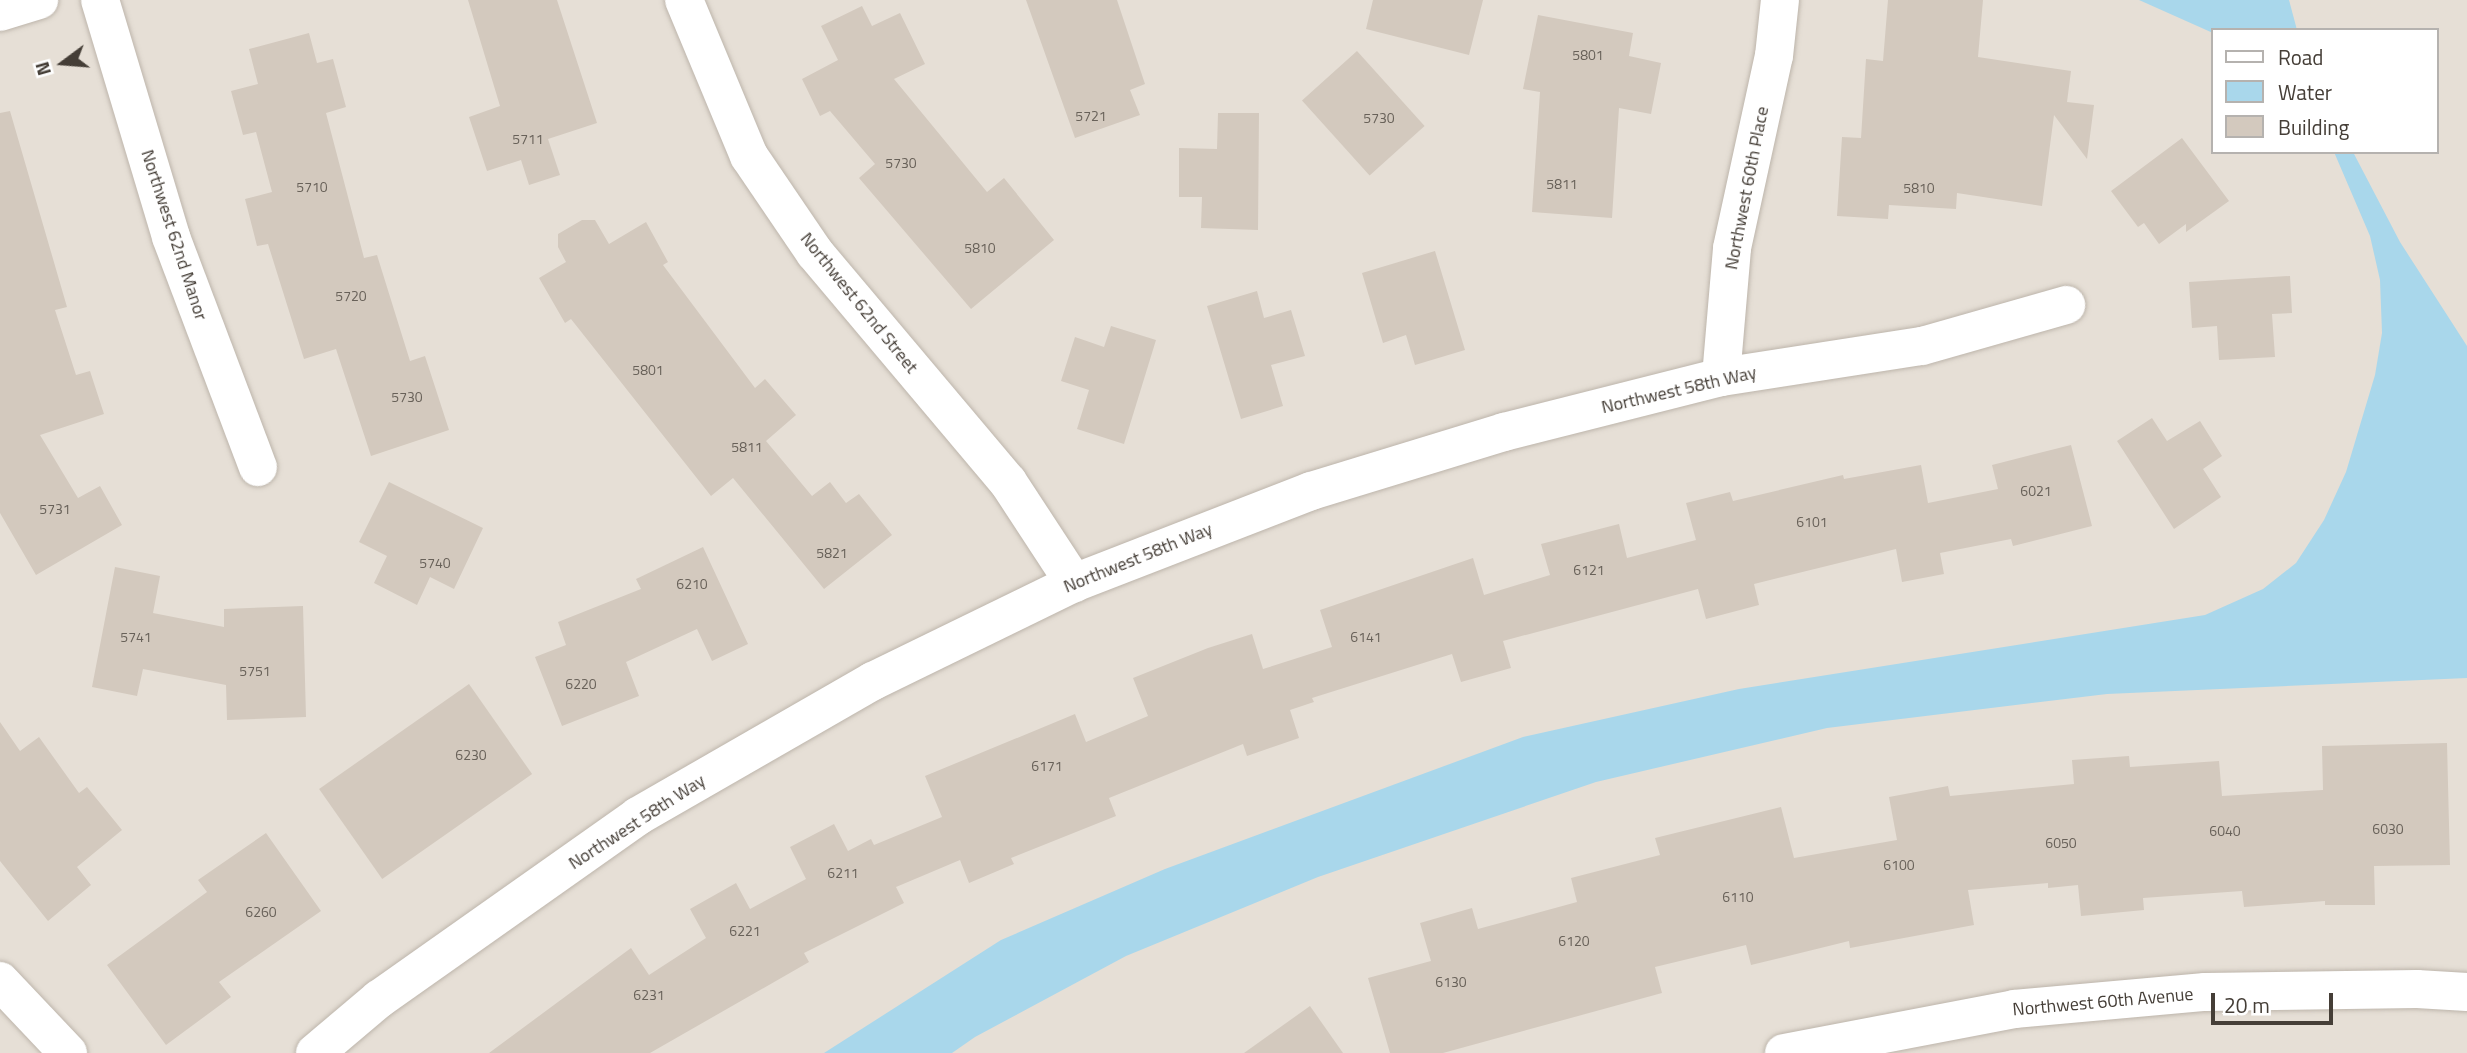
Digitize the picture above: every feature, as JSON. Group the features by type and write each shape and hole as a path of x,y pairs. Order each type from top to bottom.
{"street":[{"path":"0,12 39,0"},
{"name":"Northwest 62nd Manor","path":"100,0 171,237 258,467"},
{"name":"Northwest 62nd Street","path":"684,0 750,156 764,177 815,253 1008,482 1074,583"},
{"name":"Northwest 60th Place","path":"1721,377 1732,248 1774,56 1780,0"},
{"name":"Northwest 58th Way","path":"315,1053 379,999 638,816 873,681 1074,583 1311,491 1504,432 1721,377 1922,346 2066,305"},
{"path":"0,981 68,1053"},
{"name":"Northwest 60th Avenue","path":"1784,1053 2014,1009 2205,992 2467,992"}],"shaded area":[{"path":"0,0 2467,0 2467,1053 0,1053"}],"water":[{"path":"2139,0 2289,0 2296,28 2212,28 2212,33"},
{"path":"2335,154 2354,154 2400,242 2467,346 2467,678 2107,694 1827,728 1596,782 1318,877 1126,956 975,1037 952,1053 824,1053 1001,940 1165,869 1523,737 1739,689 2205,615 2263,589 2296,563 2324,520 2346,472 2375,375 2382,333 2380,280 2370,236"}],"building":[{"path":"468,0 557,0 597,123 548,139 560,175 529,185 521,160 487,171 469,117 500,106"},
{"path":"1026,0 1117,0 1145,84 1130,90 1140,115 1075,138"},
{"path":"1373,0 1483,0 1469,55 1366,29"},
{"path":"1888,0 1983,0 1978,57 2071,71 2067,102 2094,105 2087,159 2054,115 2042,206 1957,193 1956,209 1889,205 1888,219 1837,216 1842,137 1861,138 1866,59 1883,61"},
{"path":"862,6 872,26 900,13 925,64 894,79 987,192 1004,178 1054,240 971,309 859,178 875,164 830,111 820,116 802,79 838,60 821,26"},
{"path":"1538,15 1633,33 1629,56 1661,63 1651,114 1619,108 1612,218 1532,212 1540,92 1523,89"},
{"path":"309,33 317,63 333,59 346,107 326,113 364,258 377,255 410,361 425,356 449,430 371,456 336,349 304,359 268,244 257,246 245,199 272,192 256,132 243,135 231,91 258,84 249,49"},
{"path":"1357,51 1425,126 1370,176 1302,101"},
{"path":"10,111 67,307 55,310 76,375 90,371 104,414 40,435 78,498 100,486 122,525 36,575 0,513 0,113"},
{"path":"1218,113 1259,113 1258,230 1201,228 1202,197 1179,197 1179,148 1217,149"},
{"path":"2182,138 2229,201 2186,232 2186,224 2159,244 2144,223 2138,227 2111,191"},
{"path":"582,220 595,220 609,244 646,222 668,262 663,265 755,388 765,379 796,415 766,441 812,496 830,482 846,503 859,494 892,535 824,589 733,478 711,496 571,319 565,323 539,278 566,262 558,247 558,234"},
{"path":"1435,251 1465,350 1415,365 1406,335 1383,343 1362,273"},
{"path":"2290,276 2292,313 2272,314 2275,357 2219,360 2217,326 2192,328 2189,282"},
{"path":"1257,291 1264,318 1291,310 1305,356 1271,365 1283,406 1241,419 1207,306"},
{"path":"1111,326 1156,340 1124,444 1077,429 1089,390 1061,381 1075,337 1104,347"},
{"path":"2152,418 2167,441 2200,421 2222,456 2203,469 2221,497 2174,529 2117,441"},
{"path":"2071,445 2092,526 2013,546 2011,539 1940,553 1944,574 1902,582 1896,549 1754,584 1759,605 1706,619 1698,589 1503,641 1511,668 1461,682 1452,654 1312,698 1314,702 1290,710 1299,738 1247,756 1243,744 1109,798 1116,816 1011,858 1014,864 969,883 960,860 896,887 904,903 804,953 809,962 650,1053 489,1053 631,948 649,975 706,938 690,909 736,883 750,909 806,879 790,847 834,824 848,851 871,839 874,845 942,817 925,776 1075,714 1086,742 1148,716 1133,678 1208,648 1252,634 1263,669 1332,647 1320,610 1473,558 1484,595 1550,575 1541,544 1619,524 1627,558 1696,540 1686,503 1730,492 1733,501 1843,475 1844,479 1921,465 1928,503 1998,489 1992,465"},
{"path":"389,482 483,528 454,589 430,577 417,605 374,583 387,556 359,542"},
{"path":"703,547 748,644 712,661 697,629 626,662 639,696 562,726 535,657 566,645 558,622 641,589 636,579"},
{"path":"115,567 160,576 153,613 224,627 224,609 303,606 306,717 227,720 226,685 143,669 137,696 92,687"},
{"path":"469,684 532,774 382,879 319,789"},
{"path":"0,722 20,751 39,737 79,793 87,787 122,830 77,867 91,885 48,921 0,861"},
{"path":"2447,743 2450,865 2374,866 2375,905 2325,905 2325,901 2244,907 2242,891 2143,898 2144,910 2081,916 2078,885 2048,888 2048,883 1968,890 1974,925 1850,948 1849,941 1751,965 1746,945 1655,967 1662,993 1443,1053 1390,1053 1368,978 1431,961 1420,923 1472,908 1478,929 1577,902 1571,878 1660,855 1655,838 1781,807 1794,858 1897,840 1889,797 1948,786 1950,796 2074,784 2072,760 2129,756 2130,767 2219,761 2222,796 2323,790 2322,746"},
{"path":"266,833 321,911 219,982 231,997 166,1045 107,965 207,892 198,880"},
{"path":"1310,1006 1343,1053 1244,1053"}]}
